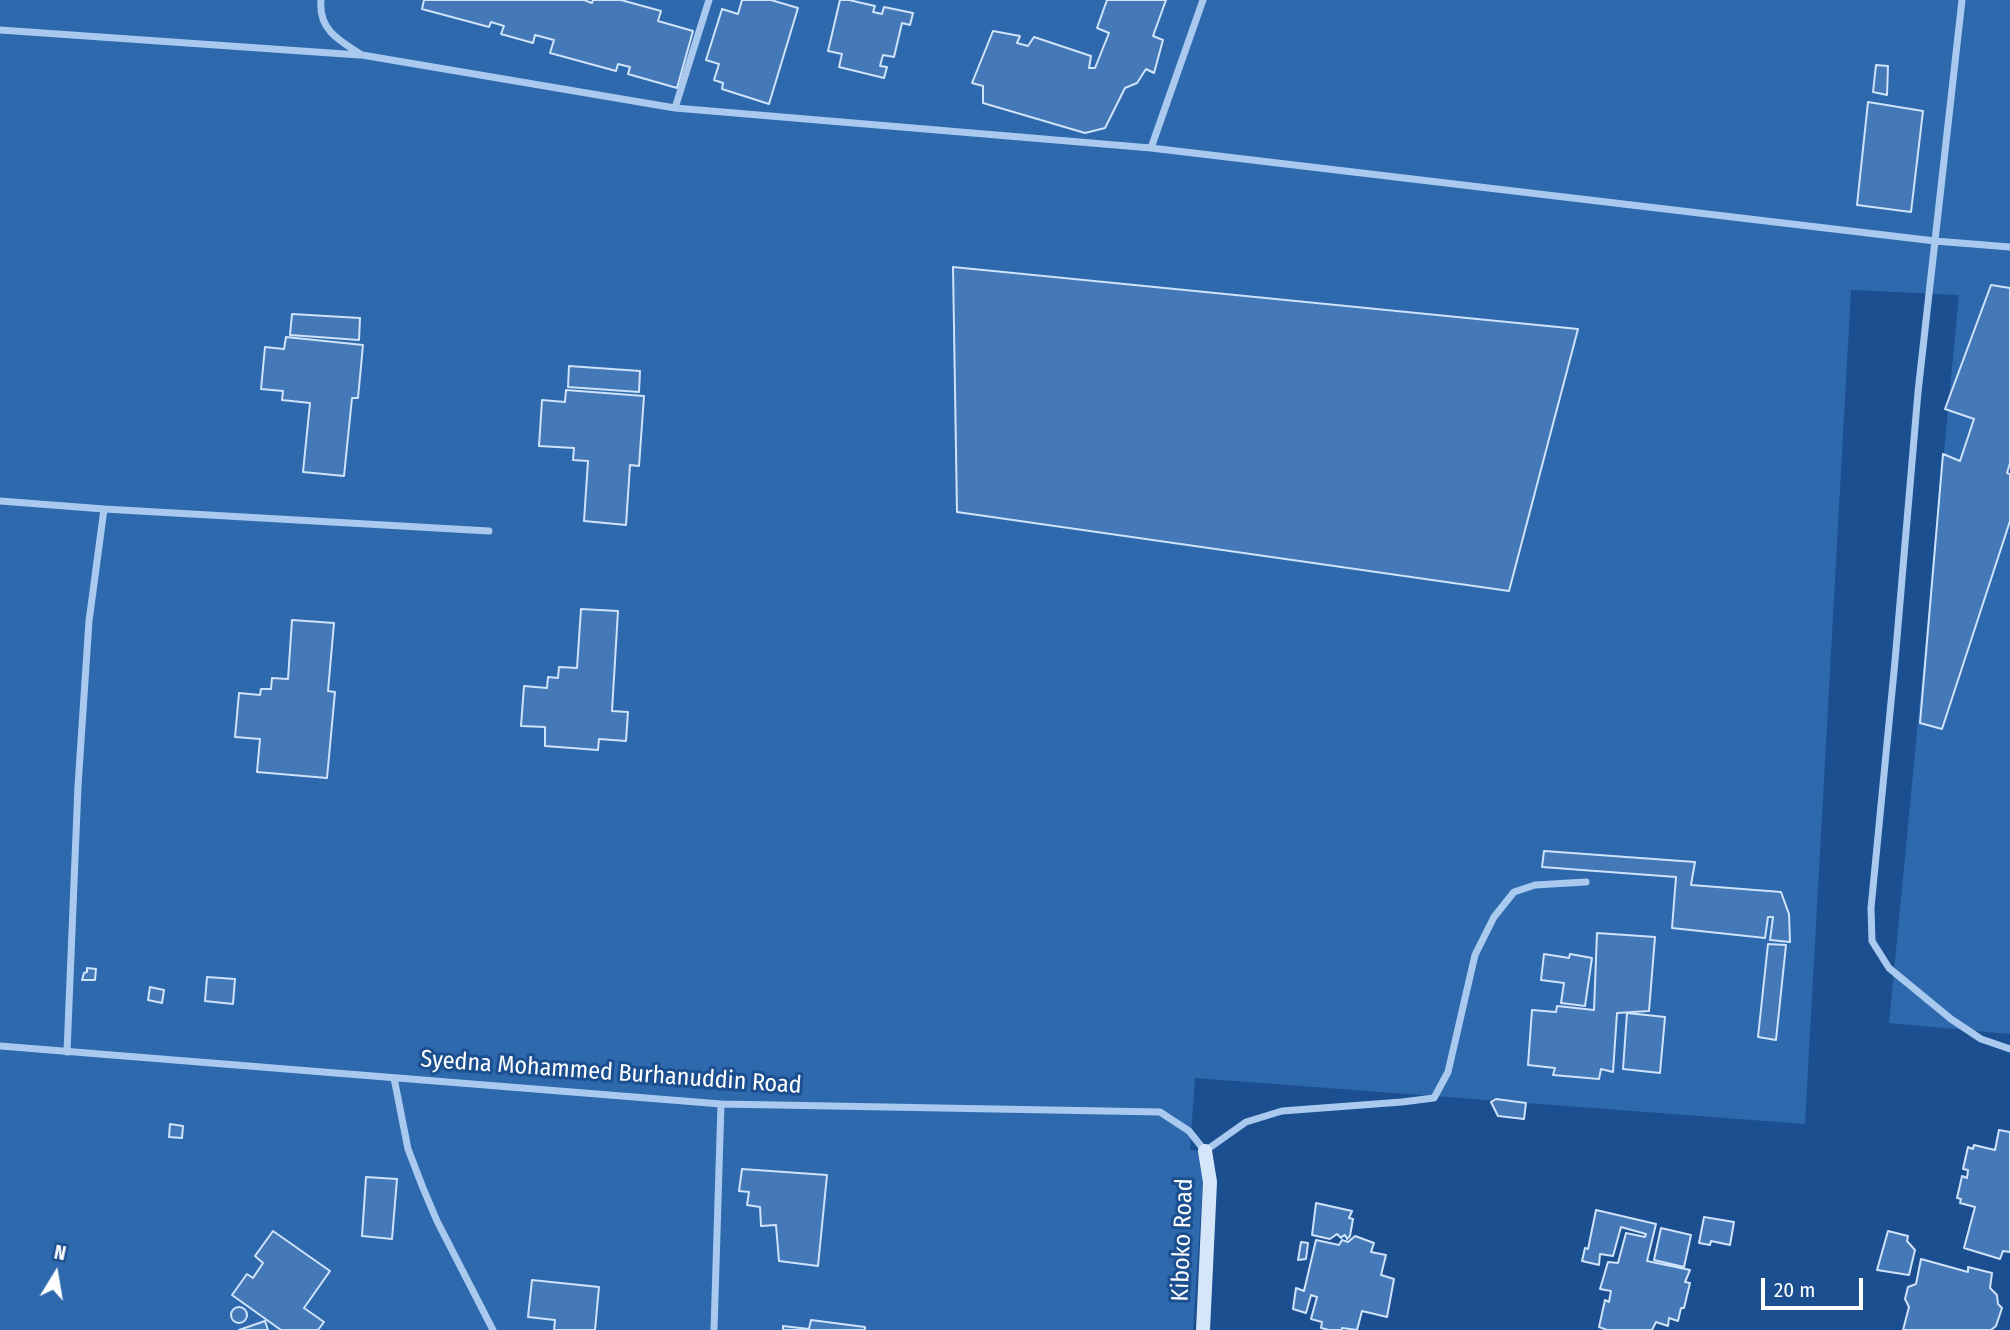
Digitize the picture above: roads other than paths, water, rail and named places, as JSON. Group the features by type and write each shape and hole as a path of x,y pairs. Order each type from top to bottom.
{"street":[{"path":"321,0 320,12 333,36 362,55"},
{"path":"675,108 709,0"},
{"path":"1151,148 1203,0"},
{"path":"1962,0 1918,392 1871,908 1872,941 1889,968 1951,1019 1980,1040 2010,1049"},
{"path":"0,30 362,55 675,108 1151,148 1935,241 2010,247"},
{"path":"0,501 489,531"},
{"path":"67,1052 78,786 88,634 104,509"},
{"path":"1205,1151 1246,1122 1282,1111 1434,1097 1448,1072 1475,954 1494,917 1514,892 1535,885 1586,882"},
{"name":"Syedna Mohammed Burhanuddin Road","path":"0,1046 721,1104 1160,1112 1189,1131 1205,1151"},
{"path":"394,1078 408,1149 423,1188 437,1222 493,1330"},
{"path":"714,1330 721,1104"},
{"name":"Kiboko Road","path":"1203,1330 1210,1182 1205,1151"}]}
